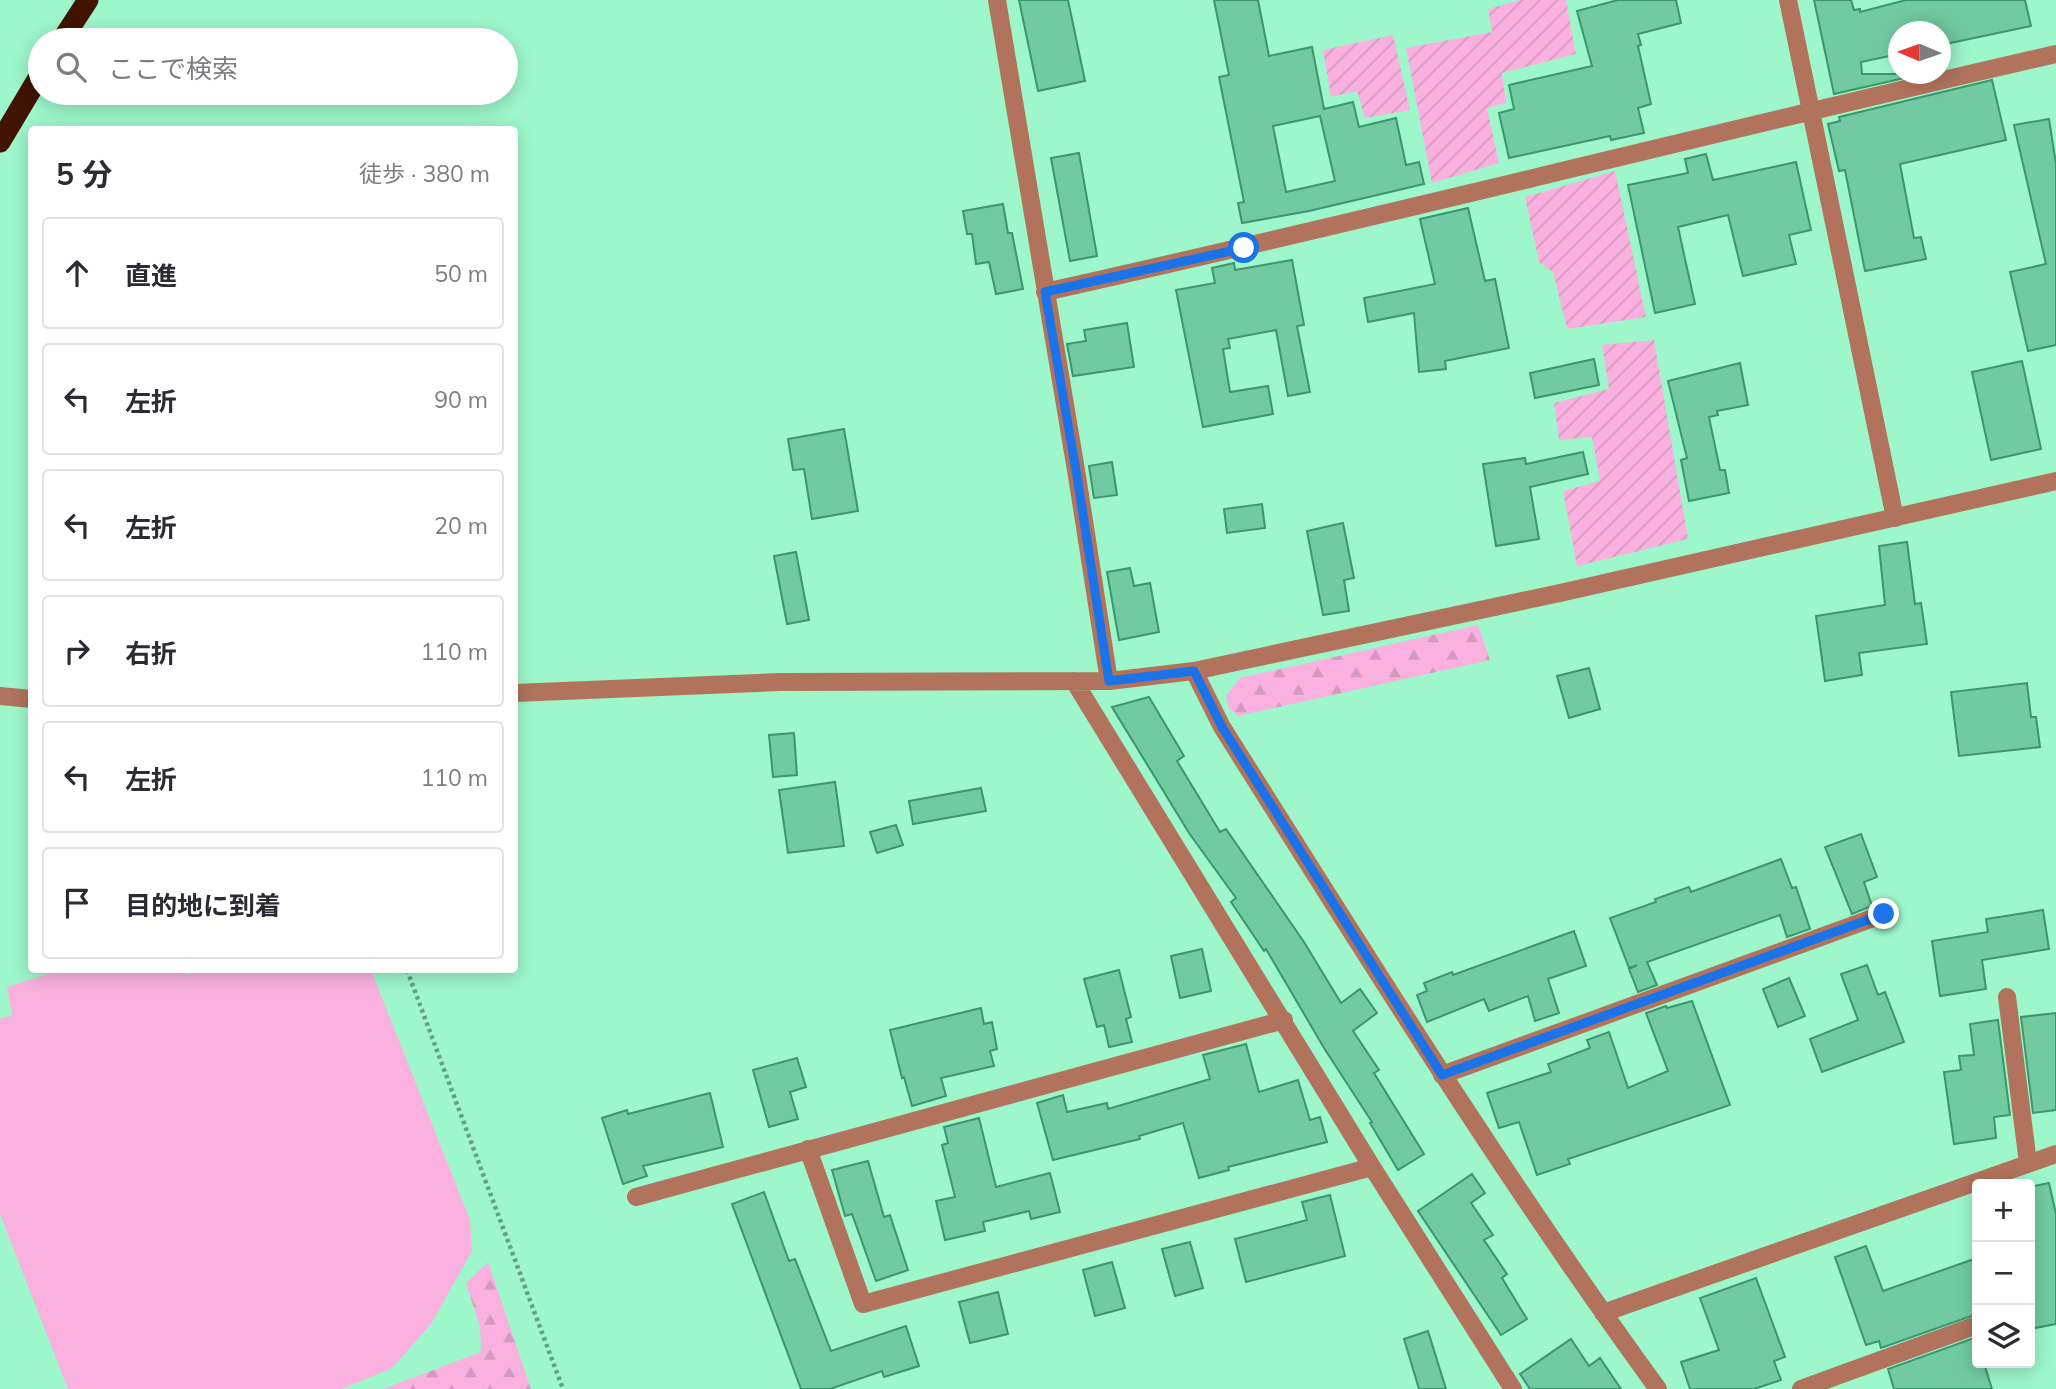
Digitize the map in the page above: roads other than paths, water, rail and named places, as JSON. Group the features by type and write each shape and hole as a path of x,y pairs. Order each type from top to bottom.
{"highway":[{"path":"70,28 88,0"},
{"path":"0,142 28,95"}],"street":[{"path":"997,0 1109,681"},
{"path":"1788,0 1895,518"},
{"path":"1045,292 1244,248 1811,110 2056,54"},
{"path":"518,693 780,682 1109,681 1194,671 2056,481"},
{"path":"1194,671 1222,727 1442,1075 1603,1313 1658,1389"},
{"path":"1074,681 1513,1389"},
{"path":"0,696 28,699"},
{"path":"1442,1075 1884,914"},
{"path":"2007,997 2028,1163"},
{"path":"636,1197 1284,1020"},
{"path":"808,1149 863,1304 1373,1167"},
{"path":"1603,1313 2056,1154"},
{"path":"1801,1389 1972,1327"}]}
